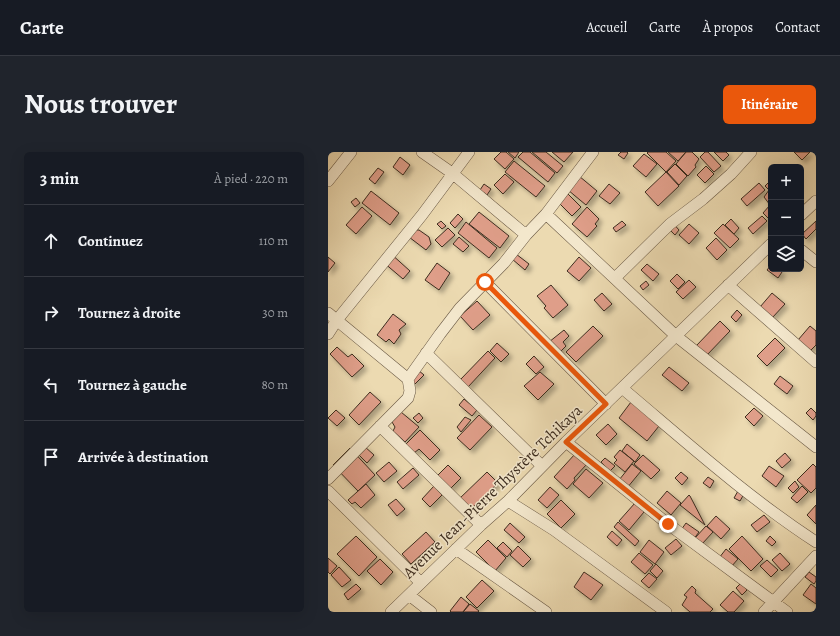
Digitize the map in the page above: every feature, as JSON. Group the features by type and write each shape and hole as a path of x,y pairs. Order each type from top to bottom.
{"street":[{"path":"328,181 351,152"},
{"path":"422,152 452,173 526,235"},
{"path":"328,334 332,317 422,215 469,152"},
{"path":"408,379 460,308 504,263 526,235 546,214 593,152"},
{"path":"616,278 670,224 703,199 731,174 751,152"},
{"path":"804,212 816,201"},
{"path":"546,214 616,278 676,336 816,447"},
{"name":"Avenue Jean-Pierre Thystère Tchikaya","path":"391,612 508,501 566,442 768,247"},
{"path":"804,252 816,262"},
{"path":"485,282 606,404"},
{"path":"728,285 816,362"},
{"path":"328,479 408,398 410,391 408,379 332,317"},
{"path":"426,353 542,466"},
{"path":"622,388 785,522 816,542"},
{"path":"380,426 481,525"},
{"path":"566,442 668,524 787,612"},
{"path":"328,491 421,583"},
{"path":"508,501 554,530 666,612"},
{"path":"456,549 546,612"},
{"path":"764,612 816,556"},
{"path":"409,595 431,612"}],"building":[{"path":"501,152 506,152 514,159 505,169 494,159"},
{"path":"508,152 519,152 515,158"},
{"path":"523,152 530,152 555,173 548,182 518,157"},
{"path":"532,152 546,152 563,166 557,173"},
{"path":"552,152 573,152 564,162"},
{"path":"621,152 628,153 624,159 618,155"},
{"path":"666,152 676,161 666,172 647,153"},
{"path":"668,152 686,152 678,161"},
{"path":"686,152 692,152 699,159 695,165 696,167 688,176 676,164"},
{"path":"705,152 708,152 721,166 714,172 700,157"},
{"path":"714,152 726,152 729,155 723,161"},
{"path":"794,152 810,152 802,160"},
{"path":"644,154 657,164 646,177 633,166"},
{"path":"400,157 410,165 403,175 393,167"},
{"path":"514,161 545,186 536,197 505,172"},
{"path":"675,164 687,176 679,185 667,172"},
{"path":"706,166 714,174 705,183 697,175"},
{"path":"378,168 384,172 375,184 369,179"},
{"path":"666,172 679,186 658,206 645,192"},
{"path":"505,174 514,182 503,194 494,185"},
{"path":"579,176 597,191 586,205 568,190"},
{"path":"759,183 765,190 747,206 741,199"},
{"path":"484,184 491,189 487,195 480,190"},
{"path":"609,184 620,193 610,204 599,196"},
{"path":"371,191 399,213 390,225 362,203"},
{"path":"768,191 768,202 764,197"},
{"path":"568,194 581,207 572,216 559,203"},
{"path":"356,198 360,203 355,207 351,202"},
{"path":"362,207 372,216 356,234 346,225"},
{"path":"587,207 599,219 595,224 597,226 587,237 572,224"},
{"path":"768,207 768,218 763,213"},
{"path":"479,212 509,236 500,248 469,224"},
{"path":"458,214 463,219 455,228 450,223"},
{"path":"762,216 767,221 753,234 748,228"},
{"path":"731,219 739,228 734,234 725,225"},
{"path":"441,221 446,226 442,229 437,224"},
{"path":"622,221 626,225 616,232 613,228"},
{"path":"671,221 679,230 675,235 666,226"},
{"path":"816,221 816,229 806,239 804,236 804,232"},
{"path":"466,222 497,248 489,258 458,233"},
{"path":"689,224 699,233 689,244 679,235"},
{"path":"723,224 739,239 730,248 714,233"},
{"path":"448,228 455,235 442,247 435,240"},
{"path":"419,230 429,237 431,244 426,250 405,234"},
{"path":"459,237 469,246 463,252 453,244"},
{"path":"716,238 727,250 717,260 706,248"},
{"path":"390,253 410,271 403,279 383,262"},
{"path":"516,254 529,264 525,270 512,259"},
{"path":"328,257 335,263 328,272"},
{"path":"579,257 591,268 579,281 567,271"},
{"path":"437,263 450,273 439,290 425,280"},
{"path":"647,264 659,274 653,281 641,270"},
{"path":"770,272 782,272 778,278"},
{"path":"677,274 685,282 678,289 670,281"},
{"path":"689,280 696,287 683,299 676,292"},
{"path":"646,281 649,285 643,290 640,286"},
{"path":"551,285 568,305 553,318 544,308 546,306 537,296"},
{"path":"602,293 612,304 604,311 594,300"},
{"path":"772,293 785,304 772,318 760,307"},
{"path":"477,301 490,315 473,330 460,316"},
{"path":"737,310 742,315 736,322 731,317"},
{"path":"393,314 406,324 399,330 401,334 394,344 389,339 386,342 377,335"},
{"path":"720,321 730,331 706,356 696,346"},
{"path":"593,326 603,336 576,362 566,352"},
{"path":"810,326 816,331 816,345 810,351 798,340"},
{"path":"564,330 569,336 563,342 566,346 559,353 549,342"},
{"path":"775,338 785,348 767,366 757,356"},
{"path":"497,343 509,354 501,362 490,351"},
{"path":"337,347 348,357 352,354 364,366 352,377 330,354"},
{"path":"488,351 495,358 468,387 460,380"},
{"path":"534,356 544,367 536,374 526,364"},
{"path":"669,367 689,383 682,391 662,375"},
{"path":"418,370 424,375 414,385 408,379"},
{"path":"540,372 554,384 538,400 524,386"},
{"path":"780,376 793,386 787,394 774,384"},
{"path":"370,392 381,402 359,425 349,415"},
{"path":"464,399 477,410 472,416 459,405"},
{"path":"631,402 659,426 647,441 619,418"},
{"path":"754,408 763,416 754,426 745,417"},
{"path":"811,408 816,413 813,420 806,413"},
{"path":"336,410 345,418 337,426 328,418"},
{"path":"401,412 419,427 405,442 393,431 395,427 392,422"},
{"path":"419,413 423,418 418,423 413,418"},
{"path":"479,415 492,427 470,450 457,438"},
{"path":"465,417 471,420 461,432 457,427"},
{"path":"608,424 617,434 606,445 596,435"},
{"path":"420,430 440,450 430,460 419,449 414,453 406,444"},
{"path":"627,444 640,455 635,462 622,451"},
{"path":"364,446 374,455 367,463 357,453"},
{"path":"350,448 375,475 358,491 333,465"},
{"path":"620,450 634,461 625,472 614,463 617,460 614,457"},
{"path":"785,453 791,460 782,468 776,461"},
{"path":"575,454 587,464 574,478 575,480 567,489 554,477"},
{"path":"643,455 660,470 651,479 634,464"},
{"path":"605,458 615,466 610,471 601,462"},
{"path":"389,462 397,471 384,482 376,473"},
{"path":"632,464 641,471 627,488 619,480"},
{"path":"813,464 816,467 816,488 811,493 797,480"},
{"path":"448,465 461,478 450,489 437,476"},
{"path":"769,466 784,476 776,487 762,476"},
{"path":"413,468 419,475 403,489 397,482"},
{"path":"586,469 603,483 589,498 573,484"},
{"path":"487,472 498,483 469,511 458,500"},
{"path":"681,472 688,478 682,485 675,478"},
{"path":"708,477 714,481 710,488 703,483"},
{"path":"795,481 799,487 793,493 788,488"},
{"path":"366,484 375,495 361,508 355,502 352,504 348,500"},
{"path":"434,486 442,495 430,507 422,499"},
{"path":"802,486 808,492 797,503 791,498"},
{"path":"550,487 559,495 547,508 538,500"},
{"path":"667,491 681,503 671,515 657,503"},
{"path":"738,491 744,494 740,501 734,498"},
{"path":"689,495 690,496 705,525 680,505"},
{"path":"396,499 405,509 397,516 388,505"},
{"path":"561,500 575,514 561,528 547,514"},
{"path":"635,503 644,512 629,530 619,521"},
{"path":"816,505 816,524 807,515"},
{"path":"764,515 770,522 757,532 751,525"},
{"path":"716,516 730,529 721,539 707,526"},
{"path":"618,522 639,541 635,546 614,527"},
{"path":"510,523 525,537 519,543 504,530"},
{"path":"686,523 699,532 693,540 681,530"},
{"path":"706,526 713,532 702,544 695,538"},
{"path":"612,531 622,540 617,546 607,537"},
{"path":"426,532 435,542 411,564 402,554"},
{"path":"356,536 377,557 359,576 337,554"},
{"path":"742,536 763,559 751,571 729,549"},
{"path":"770,536 776,542 772,546 766,541"},
{"path":"676,539 682,546 671,555 665,548"},
{"path":"488,540 506,558 495,571 476,552"},
{"path":"649,540 664,552 655,564 640,552"},
{"path":"503,542 512,551 507,557 497,548"},
{"path":"518,546 531,559 523,567 510,555"},
{"path":"726,549 738,559 731,567 719,558"},
{"path":"639,553 653,565 645,574 631,562"},
{"path":"780,553 790,564 782,571 772,560"},
{"path":"328,558 337,566 330,574 328,572"},
{"path":"380,559 393,572 381,585 367,571"},
{"path":"767,560 778,570 771,577 760,566"},
{"path":"656,564 663,571 657,578 650,571"},
{"path":"339,567 351,580 342,587 331,575"},
{"path":"584,572 603,585 591,600 574,587"},
{"path":"809,572 816,577 814,584 805,577"},
{"path":"649,573 657,579 649,588 641,581"},
{"path":"482,580 494,591 477,608 466,597"},
{"path":"741,583 747,590 742,595 736,588"},
{"path":"356,584 361,589 348,600 344,594"},
{"path":"811,584 816,588 816,604 803,595"},
{"path":"692,586 696,590 695,593 713,609 710,612 690,612 682,605 687,597 684,595"},
{"path":"733,591 744,601 734,612 728,612 720,605"},
{"path":"461,597 469,604 463,612 451,612 450,611"},
{"path":"470,604 479,611 463,612"}],"route":[{"path":"485,282 606,404 566,442 668,524"}]}
